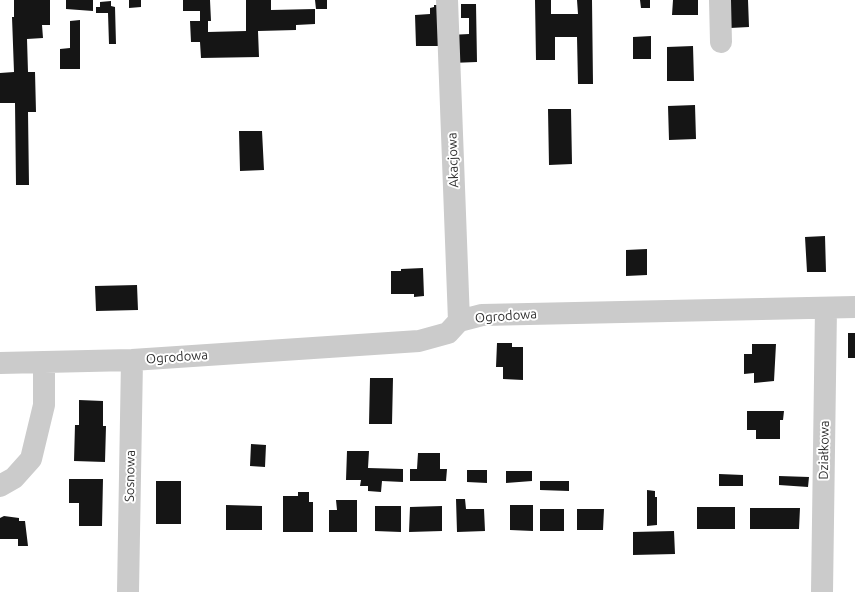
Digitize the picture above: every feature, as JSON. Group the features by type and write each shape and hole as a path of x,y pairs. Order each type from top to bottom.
{"street":[{"name":"Akacjowa","path":"447,0 459,321"},
{"path":"720,0 721,42"},
{"name":"Ogrodowa","path":"0,363 132,360 419,341 448,333 459,321 482,315 855,307"},
{"name":"Działkowa","path":"822,592 826,308"},
{"name":"Sosnowa","path":"128,592 132,360"},
{"path":"0,486 14,478 30,459 44,405 44,362"}],"building":[{"path":"14,0 50,0 50,25 42,25 43,38 27,39 28,72 35,72 36,112 28,112 29,185 16,185 15,103 0,103 0,73 14,72 12,17 14,17"},
{"path":"66,0 93,0 93,11 66,9"},
{"path":"129,0 141,0 141,7 129,8"},
{"path":"183,0 210,0 211,21 208,21 208,32 246,31 246,0 271,0 271,10 315,9 315,24 296,25 296,30 258,31 259,57 201,58 200,42 191,42 190,21 200,21 200,11 183,11"},
{"path":"315,0 327,0 327,9 316,9"},
{"path":"535,0 551,0 551,14 578,14 577,0 592,0 593,84 578,84 577,37 555,37 555,60 536,60"},
{"path":"640,0 650,0 650,8 641,8"},
{"path":"673,0 698,0 698,15 672,15"},
{"path":"729,0 748,0 749,27 730,28"},
{"path":"111,1 111,6 115,7 116,44 109,44 108,13 96,13 96,7 100,7 100,2"},
{"path":"461,4 476,4 477,62 451,63 450,35 469,34 469,18 461,18"},
{"path":"434,5 438,5 439,46 416,46 415,15 430,14 430,8 434,7"},
{"path":"80,20 80,69 60,69 60,49 70,48 70,21"},
{"path":"651,36 651,59 633,59 633,37"},
{"path":"693,46 694,81 667,81 667,47"},
{"path":"695,105 696,139 669,140 668,106"},
{"path":"548,109 571,109 572,164 549,165"},
{"path":"239,131 262,131 264,170 240,171"},
{"path":"825,236 826,272 807,272 805,237"},
{"path":"647,249 647,275 626,276 626,250"},
{"path":"423,268 424,296 414,297 414,294 391,294 391,271"},
{"path":"137,285 138,310 96,311 95,286"},
{"path":"848,333 855,333 855,358 848,358"},
{"path":"497,343 512,343 512,347 523,347 523,380 503,379 503,367 496,367"},
{"path":"752,344 776,344 774,381 754,383 754,373 744,374 744,354 752,354"},
{"path":"370,378 393,378 392,424 369,424"},
{"path":"79,400 103,401 103,426 106,426 105,462 74,461 75,425 79,425"},
{"path":"747,411 784,411 783,420 780,420 780,439 756,439 756,430 747,430"},
{"path":"251,444 266,445 265,467 250,466"},
{"path":"347,451 369,451 368,468 403,469 403,482 382,481 381,492 368,491 368,486 360,486 361,480 346,480"},
{"path":"418,453 440,453 440,469 447,469 446,481 410,481 410,469 417,469"},
{"path":"467,470 487,470 487,483 467,482"},
{"path":"506,471 532,471 532,481 506,483"},
{"path":"719,474 743,475 743,486 719,486"},
{"path":"779,476 809,477 808,487 779,485"},
{"path":"69,479 103,479 102,526 79,526 79,503 69,503"},
{"path":"156,481 181,481 181,524 156,524"},
{"path":"540,481 569,481 569,491 540,490"},
{"path":"647,490 655,491 655,497 657,497 657,525 647,526"},
{"path":"298,492 309,492 309,502 313,502 313,532 283,532 283,496 298,496"},
{"path":"456,499 465,499 466,509 484,509 485,531 457,532"},
{"path":"336,500 357,500 357,532 329,532 329,510 337,510"},
{"path":"226,505 262,506 262,530 226,530"},
{"path":"510,505 533,505 533,531 510,530"},
{"path":"375,506 401,506 401,532 375,531"},
{"path":"442,506 442,531 409,532 410,507"},
{"path":"697,507 735,507 735,529 697,529"},
{"path":"750,508 800,508 799,529 750,529"},
{"path":"540,509 564,509 564,531 540,531"},
{"path":"577,509 604,509 603,530 577,530"},
{"path":"4,516 19,518 19,521 25,521 28,546 18,546 18,539 0,539 0,518"},
{"path":"674,531 675,554 633,555 633,532"}]}
